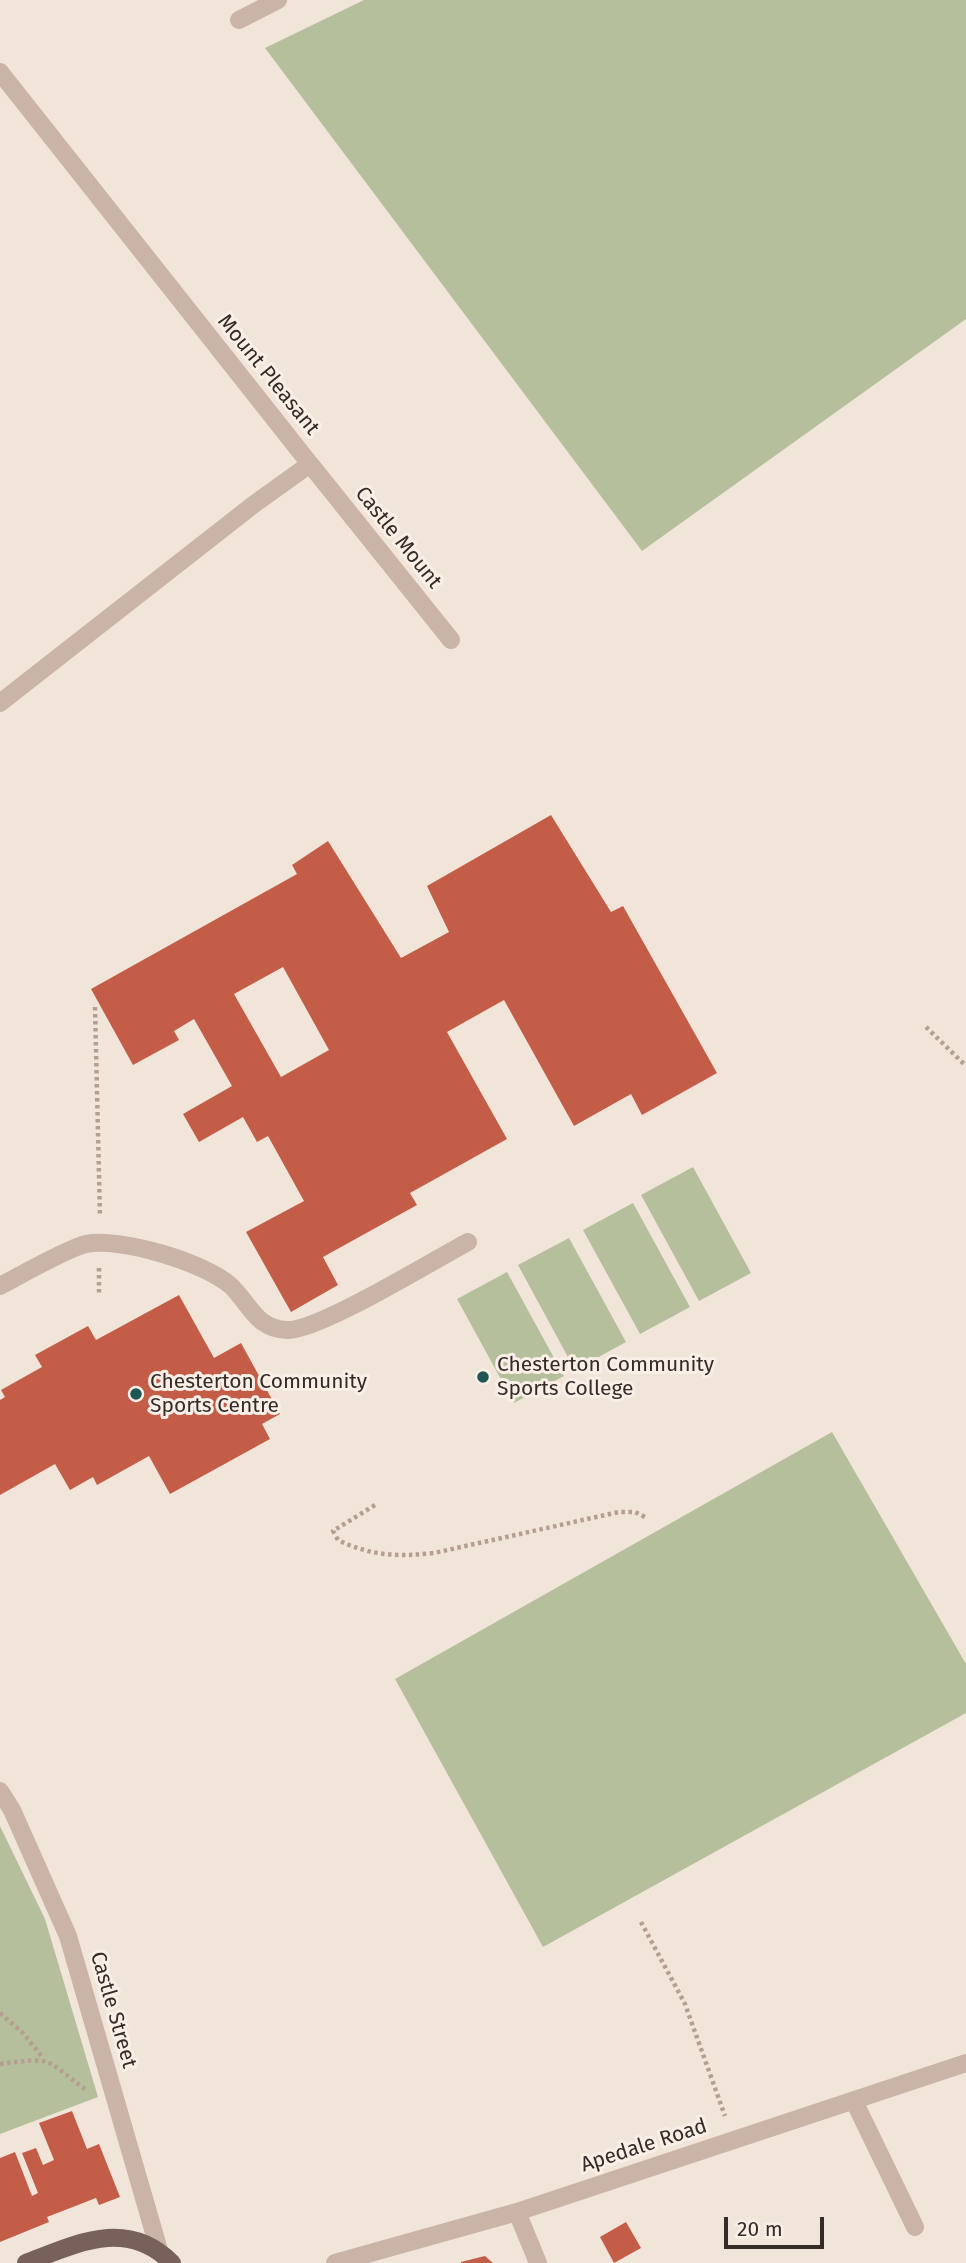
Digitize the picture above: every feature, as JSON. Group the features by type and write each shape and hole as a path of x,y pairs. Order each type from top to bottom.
{"main road":[{"path":"26,2263 98,2239 123,2236 142,2241 159,2250 172,2263"}],"street":[{"path":"239,20 278,0"},
{"name":"Mount Pleasant","path":"0,72 310,464 253,505 0,703"},
{"name":"Castle Mount","path":"310,464 451,640"},
{"path":"0,1286 86,1244 121,1245 213,1271 233,1288 268,1328 288,1331 317,1323 468,1242"},
{"name":"Castle Street","path":"0,1791 12,1810 68,1936 159,2250"},
{"name":"Apedale Road","path":"334,2263 517,2212 966,2063"},
{"path":"853,2101 915,2227"},
{"path":"517,2212 538,2263"}],"path":[{"path":"95,1007 101,1200 99,1295"},
{"path":"926,1027 966,1066"},
{"path":"375,1504 333,1531 338,1541 368,1553 407,1556 619,1512 635,1512 645,1517"},
{"path":"641,1922 685,2004 733,2140"},
{"path":"0,2013 23,2033 43,2058 61,2067 84,2089 114,2092"},
{"path":"0,2064 43,2058"}],"green space":[{"path":"364,0 966,0 966,319 642,551 265,48"},
{"path":"693,1167 751,1273 699,1301 641,1195"},
{"path":"633,1203 690,1307 640,1334 583,1230"},
{"path":"569,1238 626,1342 575,1370 518,1265"},
{"path":"507,1272 564,1376 514,1403 457,1299"},
{"path":"832,1432 966,1664 966,1713 543,1947 395,1679"},
{"path":"0,1826 45,1919 98,2097 0,2134"}],"building":[{"path":"551,815 611,912 623,906 717,1073 642,1115 631,1094 574,1126 504,1000 447,1032 507,1139 410,1193 417,1205 323,1257 338,1285 291,1312 246,1232 304,1201 268,1136 257,1142 243,1117 199,1142 183,1114 232,1086 194,1019 174,1031 179,1040 133,1065 91,989 297,874 292,865 328,841 401,958 449,932 427,886","holes":["283,967 329,1050 281,1077 234,994"]},
{"name":"Chesterton Community Sports Centre","path":"179,1295 214,1358 241,1343 280,1414 262,1424 270,1439 170,1494 149,1456 97,1485 93,1477 70,1490 55,1464 0,1495 0,1400 5,1397 1,1390 42,1367 35,1355 88,1326 96,1340"},
{"path":"72,2111 87,2149 99,2144 120,2197 99,2205 96,2198 47,2217 49,2222 0,2242 0,2158 15,2152 32,2196 38,2193 22,2153 36,2148 43,2165 54,2160 39,2123"},
{"path":"626,2222 641,2248 614,2263 600,2237"},
{"path":"485,2256 493,2263 461,2263 461,2262"}],"place":[{"name":"Chesterton Community Sports College","path":"483,1377"},
{"name":"Chesterton Community Sports Centre","path":"136,1394"}]}
